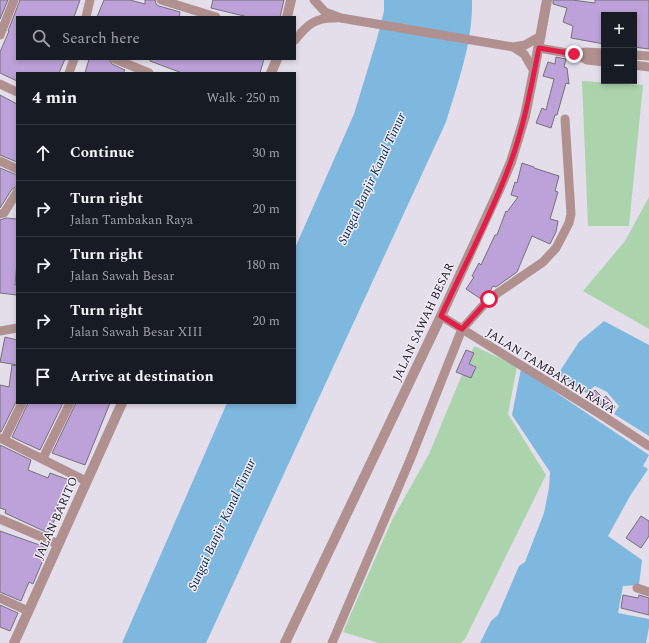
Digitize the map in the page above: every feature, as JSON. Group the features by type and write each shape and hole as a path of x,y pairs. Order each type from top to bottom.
{"street":[{"path":"0,35 14,0"},
{"path":"86,16 90,0"},
{"path":"162,0 213,16"},
{"path":"287,16 291,0"},
{"path":"314,0 325,12 341,18"},
{"name":"JALAN SAWAH BESAR","path":"285,643 441,316 511,162 525,116 547,0"},
{"path":"0,9 9,13"},
{"path":"296,39 302,30 316,20 327,17 361,21 513,47 525,45 541,36"},
{"path":"513,47 524,54 534,72"},
{"path":"539,48 578,55 587,60 601,62"},
{"path":"578,55 585,52 601,53"},
{"path":"637,55 649,56"},
{"path":"69,72 74,60"},
{"path":"118,60 148,72"},
{"path":"271,72 277,60"},
{"path":"637,65 649,67"},
{"path":"0,84 16,92"},
{"path":"332,643 410,460 462,329 489,299 543,262 556,248 569,223 571,214 565,119"},
{"path":"0,161 16,169"},
{"path":"2,214 16,193"},
{"name":"JALAN TAMBAKAN RAYA","path":"441,316 649,446"},
{"path":"0,331 16,328"},
{"path":"21,404 2,439 86,481"},
{"path":"42,458 69,404"},
{"name":"JALAN BARITO","path":"14,643 122,404"},
{"path":"0,519 58,544"},
{"path":"638,588 649,592"},
{"path":"0,598 28,611"}],"green space":[{"path":"582,81 601,82 601,84 643,85 629,226 588,226"},
{"path":"649,197 649,329 583,291 625,241"},
{"path":"474,346 517,366 508,414 546,475 465,639 461,643 379,643 343,632 392,520 429,454"}],"water":[{"name":"Sungai Banjir Kanal Timur","path":"384,0 472,0 472,16 464,62 446,122 206,643 122,643 227,404 296,404 296,246 354,114 384,11"},
{"path":"604,321 649,345 649,436 614,414 619,406 607,392 595,386 586,393 558,374 579,342"},
{"path":"521,369 649,455 643,466 648,469 630,496 608,536 642,560 639,585 623,586 618,613 649,619 646,643 480,643 491,621 498,615 519,566 525,562 544,513 549,488 550,472 512,415"}],"building":[{"path":"0,0 8,0 0,19"},
{"path":"20,0 80,0 74,16 16,16 16,60 65,60 59,72 16,72 16,81 0,73 0,52"},
{"path":"104,0 130,0 145,4 145,0 155,0 156,4 159,6 180,12 179,16 97,16"},
{"path":"213,0 284,0 280,16 244,16 211,8"},
{"path":"553,0 572,0 595,3 595,0 649,0 649,49 637,47 637,12 601,12 601,43 571,38 573,26 563,22 567,8 553,4"},
{"path":"556,57 566,59 564,67 567,68 569,84 566,83 557,115 555,115 551,128 536,123 542,108 546,110 554,79 543,76 548,62 555,64"},
{"path":"89,60 110,60 112,64 125,70 124,72 85,72"},
{"path":"264,60 260,72 179,72 150,61"},
{"path":"0,95 16,103 16,162 0,155"},
{"path":"522,163 559,176 555,191 558,192 550,219 558,221 556,232 550,244 532,236 517,272 496,287 493,286 481,299 466,289 474,277 472,276 479,263 481,265 495,235 497,235 506,211 507,212 518,197 511,195 515,182 517,183"},
{"path":"0,168 16,175 16,187 12,189 0,208"},
{"path":"6,218 16,219 16,295 0,293 0,220"},
{"path":"5,337 16,340 16,365 0,362"},
{"path":"466,350 474,353 469,364 476,367 471,378 456,372"},
{"path":"12,365 16,366 16,402 0,432 0,385 9,387"},
{"path":"595,390 601,396 596,402 590,396"},
{"path":"606,396 615,407 609,413 598,402"},
{"path":"28,404 63,404 40,450 12,437"},
{"path":"76,404 110,404 85,465 52,453"},
{"path":"0,445 31,460 28,470 48,478 50,473 69,480 54,514 57,515 48,533 5,513 6,510 0,508"},
{"path":"641,516 649,521 649,536 641,548 626,538"},
{"path":"0,531 48,548 33,584 29,582 21,601 0,592"},
{"path":"623,595 638,598 639,595 649,598 649,615 621,608"},
{"path":"0,605 18,613 10,631 0,627"}],"route":[{"path":"489,299 462,329 441,316 511,162 525,116 539,48 574,54"}]}
